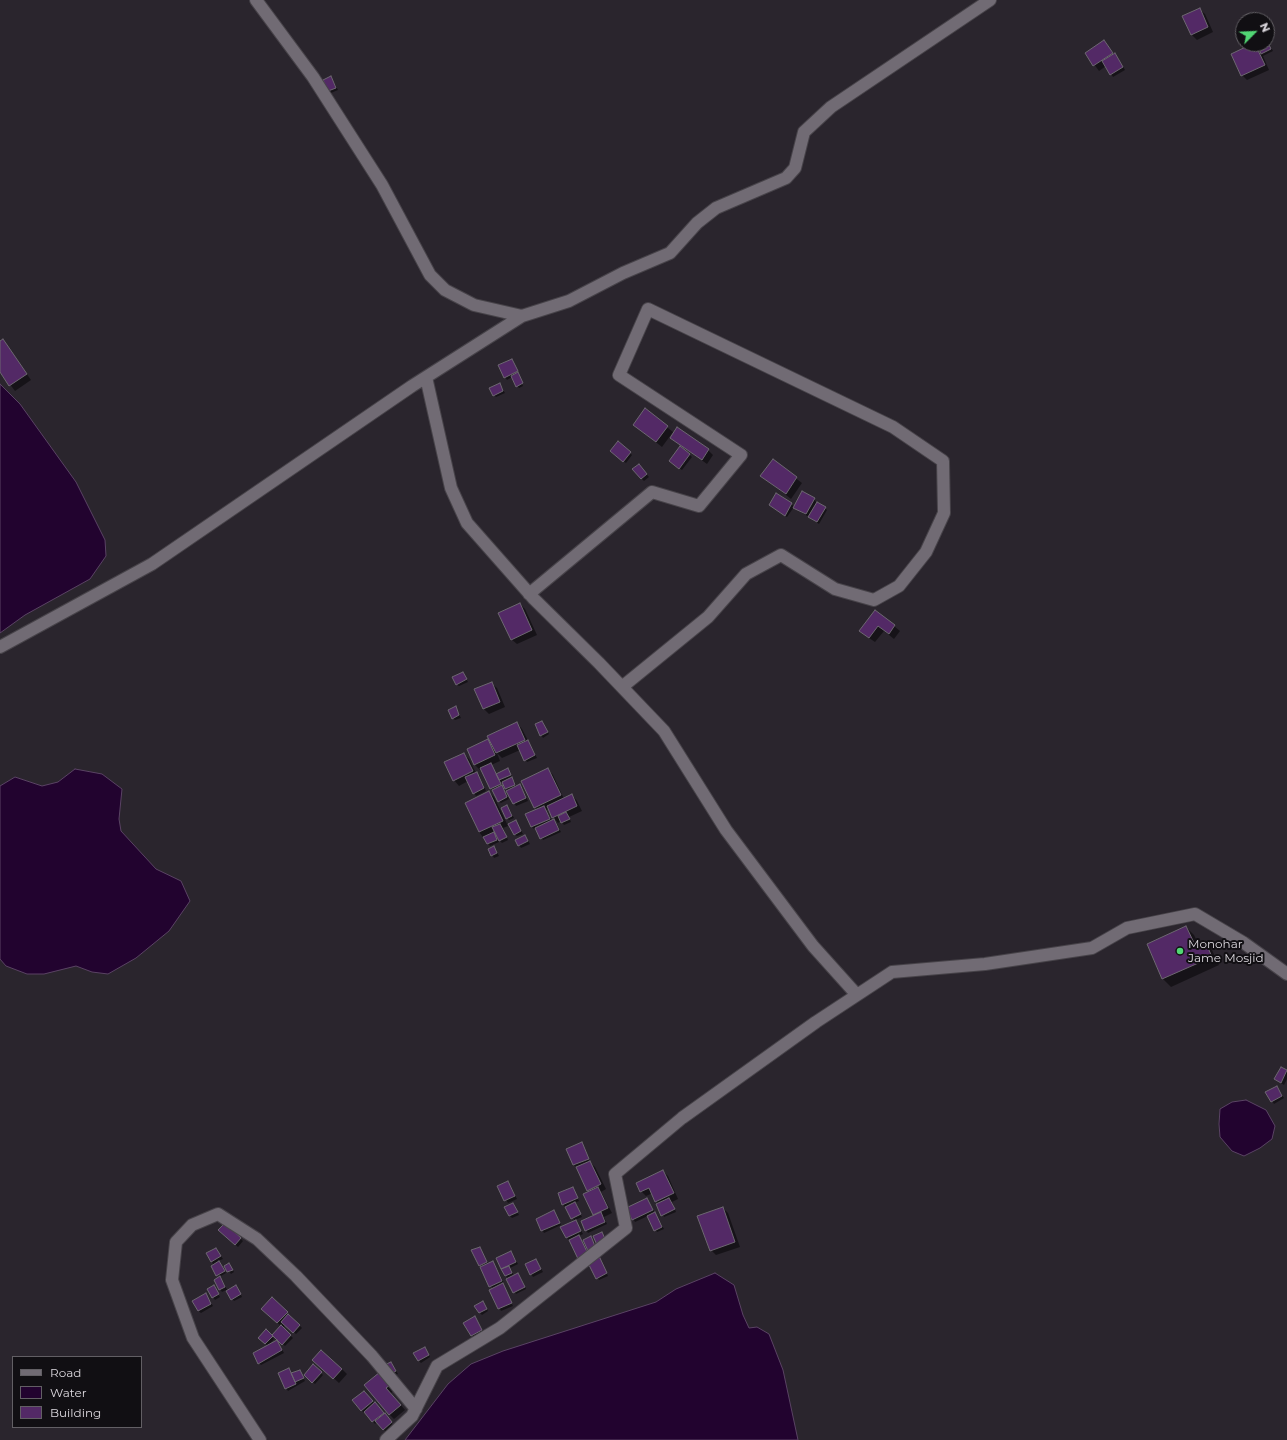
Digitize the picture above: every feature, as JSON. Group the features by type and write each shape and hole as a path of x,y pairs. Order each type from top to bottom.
{"street":[{"path":"256,0 313,77 382,185 430,275 446,290 474,304 522,316"},
{"path":"0,647 152,564 426,377 522,316 569,301 623,273 670,253 697,223 716,208 786,178 795,168 804,132 831,107 990,0"},
{"path":"529,594 652,492 699,506 741,455 619,375 648,309 893,427 943,461 944,513 926,552 899,586 874,600 835,589 782,555 746,574 708,617 622,687"},
{"path":"426,377 451,488 467,523 529,594 664,731 726,830 814,946 857,995"},
{"path":"386,1440 412,1416 437,1366 500,1328 626,1228 615,1174 682,1118 816,1022 892,972 985,964 1092,948 1127,928 1195,914 1244,943 1287,974"},
{"path":"260,1440 193,1338 172,1280 176,1242 192,1225 218,1214 257,1239 296,1276 372,1356 416,1409"}],"water":[{"path":"0,384 20,404 76,482 105,540 106,556 90,579 25,615 0,633"},
{"path":"75,769 102,774 122,789 119,819 121,831 156,869 181,881 190,901 169,931 136,958 108,974 92,972 76,966 44,974 27,974 6,966 0,959 0,786 15,777 42,786 58,782"},
{"path":"1246,1100 1266,1110 1275,1126 1272,1139 1260,1148 1244,1156 1232,1151 1220,1137 1219,1124 1220,1109 1232,1102"},
{"path":"715,1273 734,1285 743,1315 749,1328 757,1327 769,1334 783,1370 798,1440 405,1440 448,1384 471,1364 503,1351 656,1302 676,1289"}],"building":[{"path":"1200,8 1208,27 1191,35 1182,16"},
{"path":"1104,40 1113,53 1093,66 1085,53"},
{"path":"1235,52 1259,52 1265,65 1241,76 1231,54"},
{"path":"1115,53 1123,67 1110,75 1102,61"},
{"path":"331,76 336,88 328,91 323,80"},
{"path":"3,339 27,374 9,386 0,372 0,341"},
{"path":"512,359 518,371 504,378 498,365"},
{"path":"518,372 523,383 516,387 511,376"},
{"path":"500,383 503,391 493,396 489,388"},
{"path":"645,408 668,426 656,442 633,425"},
{"path":"677,427 709,449 702,460 670,438"},
{"path":"618,441 631,452 623,462 610,451"},
{"path":"680,446 690,454 679,469 669,461"},
{"path":"773,459 797,477 786,494 760,476"},
{"path":"639,464 647,474 641,479 632,469"},
{"path":"802,491 815,498 806,514 793,508"},
{"path":"776,493 792,503 785,516 769,505"},
{"path":"817,502 826,507 817,522 808,517"},
{"path":"520,603 532,630 511,640 498,613"},
{"path":"875,610 895,625 889,634 878,626 869,638 859,631"},
{"path":"463,672 467,679 456,685 452,677"},
{"path":"492,682 500,702 483,709 474,689"},
{"path":"456,706 459,715 452,719 448,710"},
{"path":"542,721 548,732 540,736 535,724"},
{"path":"517,722 525,740 496,753 487,736"},
{"path":"488,739 495,755 474,765 467,749"},
{"path":"528,740 535,755 524,761 517,745"},
{"path":"464,753 473,771 453,781 444,762"},
{"path":"491,763 501,784 490,789 480,768"},
{"path":"508,768 511,775 499,780 496,774"},
{"path":"548,768 561,795 534,808 521,781"},
{"path":"477,772 484,788 473,794 465,777"},
{"path":"512,777 515,785 505,789 502,782"},
{"path":"520,784 526,798 513,804 506,791"},
{"path":"502,785 507,797 498,802 492,790"},
{"path":"489,791 503,821 479,832 465,803"},
{"path":"572,794 577,806 552,818 547,806"},
{"path":"507,805 512,816 506,819 501,808"},
{"path":"544,806 550,819 531,827 525,814"},
{"path":"566,812 570,819 561,823 558,816"},
{"path":"554,819 559,830 540,839 535,828"},
{"path":"516,820 521,831 514,835 508,824"},
{"path":"500,824 507,837 499,841 492,827"},
{"path":"494,832 497,840 487,844 483,837"},
{"path":"525,835 528,841 518,846 515,840"},
{"path":"494,846 497,853 491,856 488,849"},
{"name":"Monohar Jame Mosjid","path":"1186,926 1195,945 1205,941 1212,957 1162,979 1147,944"},
{"path":"1281,1067 1287,1070 1281,1083 1274,1079"},
{"path":"1277,1086 1282,1096 1271,1102 1265,1092"},
{"path":"582,1142 589,1159 573,1165 566,1149"},
{"path":"590,1161 601,1184 587,1191 576,1167"},
{"path":"663,1170 674,1193 655,1202 649,1188 640,1192 636,1183"},
{"path":"508,1181 515,1196 504,1201 497,1186"},
{"path":"573,1187 578,1198 562,1205 558,1193"},
{"path":"598,1187 608,1208 593,1215 583,1194"},
{"path":"647,1198 653,1210 632,1220 626,1208"},
{"path":"669,1198 675,1209 661,1216 656,1204"},
{"path":"575,1202 581,1214 571,1219 565,1207"},
{"path":"513,1203 518,1212 509,1216 504,1207"},
{"path":"723,1207 735,1242 710,1251 697,1216"},
{"path":"554,1210 560,1223 541,1231 536,1219"},
{"path":"601,1212 605,1222 585,1231 581,1221"},
{"path":"655,1212 662,1227 654,1231 647,1216"},
{"path":"576,1220 581,1231 566,1238 560,1227"},
{"path":"225,1223 241,1238 235,1245 218,1230"},
{"path":"602,1232 606,1241 597,1245 593,1236"},
{"path":"579,1235 589,1256 579,1261 569,1240"},
{"path":"591,1236 596,1249 589,1253 583,1240"},
{"path":"480,1247 487,1262 479,1266 471,1250"},
{"path":"216,1248 221,1256 211,1262 206,1253"},
{"path":"511,1251 516,1262 501,1269 496,1258"},
{"path":"599,1256 607,1273 596,1279 587,1261"},
{"path":"536,1259 541,1269 530,1275 525,1264"},
{"path":"219,1261 225,1271 216,1276 211,1266"},
{"path":"493,1261 502,1281 489,1287 480,1267"},
{"path":"229,1263 233,1270 227,1272 224,1266"},
{"path":"509,1266 512,1273 505,1276 501,1269"},
{"path":"518,1273 525,1287 513,1293 506,1279"},
{"path":"220,1276 225,1287 219,1290 214,1280"},
{"path":"503,1283 512,1303 498,1309 489,1290"},
{"path":"214,1285 219,1294 212,1298 207,1289"},
{"path":"236,1285 241,1294 231,1300 226,1291"},
{"path":"206,1293 211,1304 198,1311 192,1301"},
{"path":"272,1297 288,1312 277,1323 261,1309"},
{"path":"483,1301 487,1309 479,1313 474,1306"},
{"path":"288,1314 300,1325 293,1333 281,1322"},
{"path":"475,1316 482,1330 471,1336 463,1323"},
{"path":"281,1325 291,1335 282,1345 272,1335"},
{"path":"266,1329 273,1336 265,1344 258,1338"},
{"path":"277,1340 282,1350 258,1364 253,1353"},
{"path":"425,1347 429,1355 418,1361 413,1353"},
{"path":"321,1350 342,1369 333,1379 312,1360"},
{"path":"391,1362 396,1371 389,1375 384,1365"},
{"path":"313,1364 322,1372 312,1383 304,1375"},
{"path":"289,1368 296,1384 285,1389 278,1373"},
{"path":"300,1370 304,1378 295,1382 291,1373"},
{"path":"380,1372 390,1385 386,1388 401,1405 389,1415 364,1385"},
{"path":"364,1391 373,1401 361,1411 352,1400"},
{"path":"375,1402 384,1413 372,1422 364,1412"},
{"path":"385,1413 392,1422 383,1430 375,1421"}],"place":[{"name":"Monohar Jame Mosjid","path":"1180,951"}]}
